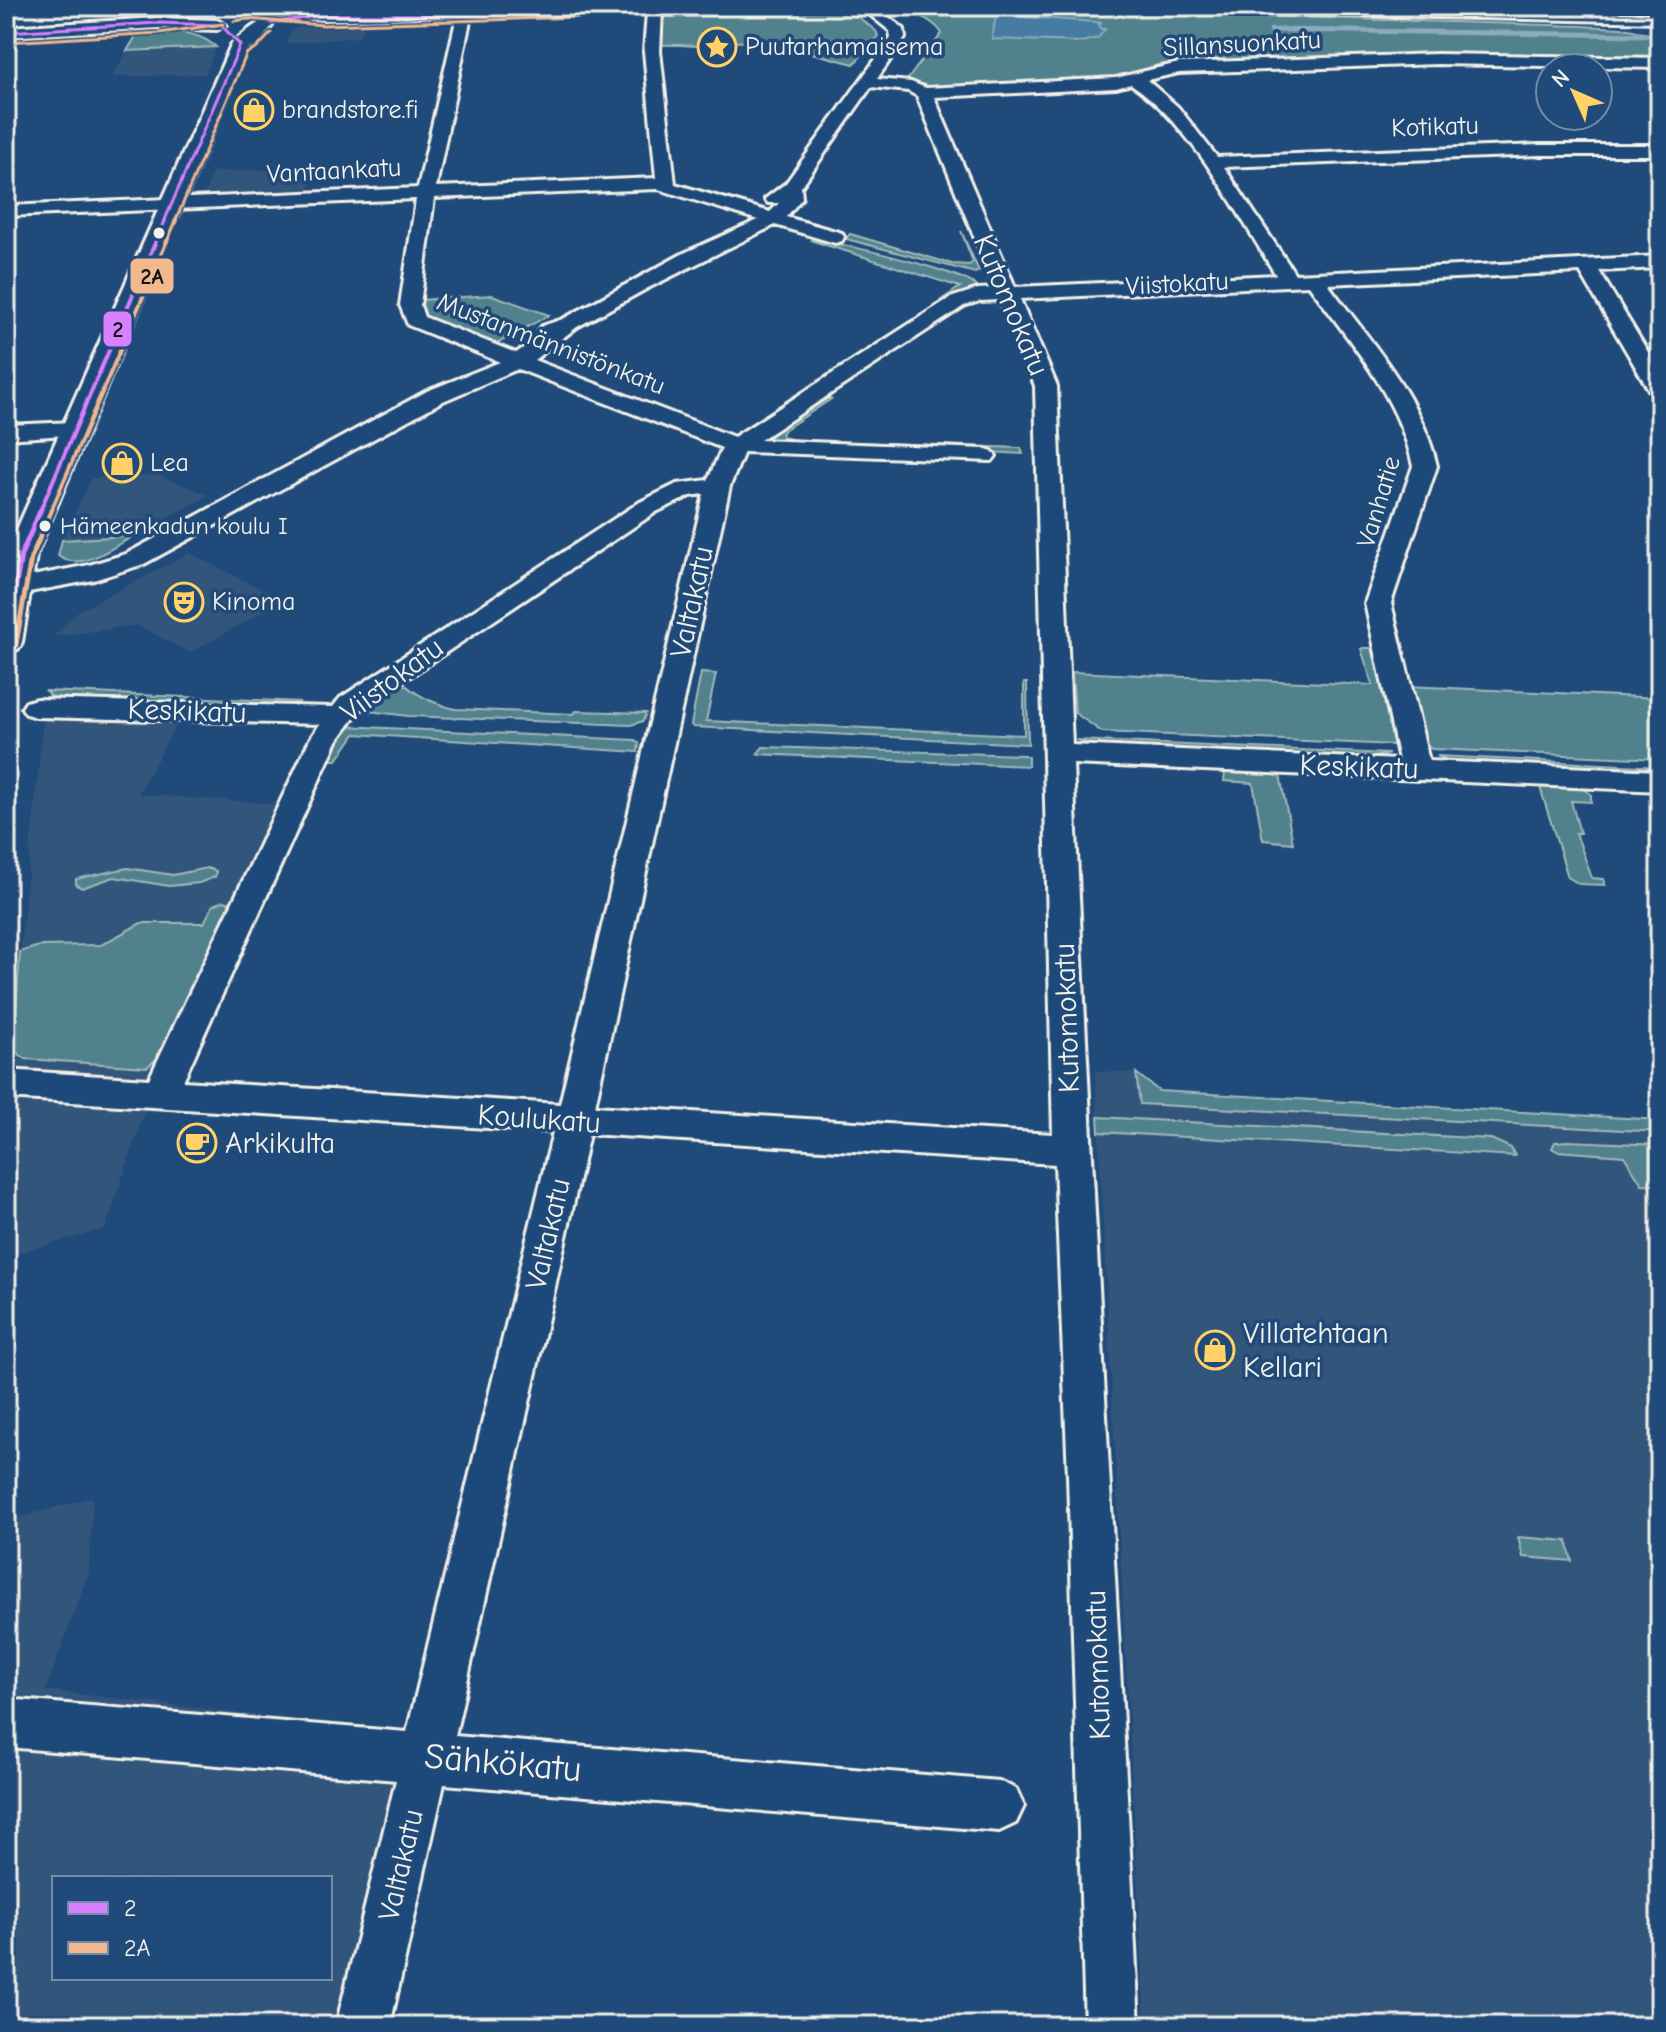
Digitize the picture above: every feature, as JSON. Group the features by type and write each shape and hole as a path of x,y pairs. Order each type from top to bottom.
{"main road":[{"path":"6,32 268,15"},
{"path":"228,17 235,43 240,45 249,42 268,15"},
{"path":"6,634 21,555 240,45"}],"street":[{"path":"268,15 466,9 489,15 512,11 608,7 710,6"},
{"path":"13,587 94,572 135,559 435,396 472,384 506,358 550,341 570,323 711,247 741,237 793,198 792,187 898,34 866,6"},
{"path":"1646,6 1659,20"},
{"path":"1194,7 1370,9 1659,20"},
{"path":"655,8 652,51 665,183 673,190 835,237"},
{"name":"Mustanmännistönkatu","path":"466,9 426,193 410,305 411,315 423,326 737,445 984,456"},
{"name":"Sillansuonkatu","path":"924,93 1116,83 1179,68 1469,59 1660,63"},
{"path":"1134,79 1153,88 1212,162 1289,279"},
{"path":"866,82 911,87 924,93"},
{"name":"Kutomokatu","path":"924,93 1046,386 1073,1150 1090,1476 1112,2026"},
{"name":"Kotikatu","path":"1212,162 1539,150 1660,150"},
{"name":"Vantaankatu","path":"6,211 665,183"},
{"name":"Viistokatu","path":"737,445 957,302 978,295 1660,262"},
{"path":"1586,265 1660,390"},
{"name":"Vanhatie","path":"1315,279 1412,419 1423,445 1425,466 1378,603 1416,769"},
{"path":"6,432 74,429"},
{"name":"Valtakatu","path":"363,2026 661,749 718,486 729,455 737,445"},
{"name":"Viistokatu","path":"160,1092 324,739 338,716 380,682 648,507 685,489 718,486"},
{"name":"Keskikatu","path":"36,708 79,706 338,716"},
{"name":"Keskikatu","path":"1058,754 1660,781"},
{"name":"Koulukatu","path":"6,1084 1073,1150"},
{"name":"Sähkökatu","path":"6,1723 999,1806"}],"shaded area":[{"path":"996,15 1095,22 1102,23 1099,24 1101,29 1105,29 1098,38 1081,42 992,39"},
{"path":"364,26 359,37 286,44 291,30 301,27"},
{"path":"216,47 206,74 112,77 127,51"},
{"path":"316,168 307,196 203,200 212,172"},
{"path":"158,475 209,495 94,557 71,561 58,556 62,540 92,478"},
{"path":"190,553 283,600 190,653 137,625 53,637 77,612"},
{"path":"44,713 181,717 138,794 280,804 160,1056 105,1229 6,1256 6,1032 20,952"},
{"path":"1095,1071 1136,1073 1159,1091 1660,1120 1660,2026 1145,2026"},
{"path":"93,1497 89,1572 46,1690 413,1734 339,2026 6,2026 6,1521"}],"green space":[{"path":"902,6 1124,6 1223,15 1612,27 1642,32 1660,41 1660,61 1614,61 1614,52 1534,52 1534,62 1160,64 1114,80 928,88 905,83 942,33"},
{"path":"1375,6 1623,6 1626,15 1394,10"},
{"path":"833,9 852,12 878,36 854,64 766,41 733,42 733,47 660,45 662,17 780,14"},
{"path":"139,31 190,34 216,47 127,51"},
{"path":"961,231 979,271 975,273 846,239 850,234 952,264 969,265 973,262"},
{"path":"810,240 871,251 927,266 952,274 978,288 941,300 960,287"},
{"path":"492,295 549,315 493,346 423,317 420,300"},
{"path":"827,397 831,399 784,430 781,433 783,437 1021,448 1023,454 761,440"},
{"path":"130,538 85,560 67,560 58,556 62,540"},
{"path":"1363,648 1372,648 1397,743 1395,745 1102,732 1075,713 1072,672 1373,685"},
{"path":"701,673 716,674 706,721 1024,735 1024,683 1027,683 1028,744 693,727"},
{"path":"400,680 426,698 455,709 574,714 576,711 646,713 643,721 631,725 408,716 361,710"},
{"path":"1407,686 1660,698 1660,759 1432,749 1426,746"},
{"path":"46,691 300,702 288,707 59,698 50,696"},
{"path":"344,726 635,740 639,743 638,752 355,734 337,760 328,760"},
{"path":"1076,740 1389,754 1366,759 1096,746"},
{"path":"763,747 1024,755 1028,757 1028,766 757,754"},
{"path":"1437,756 1660,767 1660,773 1452,762"},
{"path":"1225,772 1280,775 1293,843 1263,840 1253,783 1224,781"},
{"path":"1540,787 1583,789 1591,794 1591,802 1571,801 1580,833 1576,833 1592,878 1603,879 1605,885 1579,884 1568,877"},
{"path":"127,868 173,875 207,868 216,871 215,877 199,883 169,886 114,877 82,888 76,885 76,879"},
{"path":"223,901 233,903 160,1056 147,1067 26,1059 13,1050 20,952 39,946 101,945 141,923 204,923 213,905"},
{"path":"1136,1073 1159,1091 1660,1120 1660,1132 1140,1104"},
{"path":"1098,1117 1491,1139 1511,1148 1515,1156 1099,1132"},
{"path":"1555,1142 1660,1145 1660,1185 1642,1184 1624,1156 1557,1151 1552,1148"},
{"path":"1518,1537 1567,1541 1572,1561 1523,1557"}],"waterway":[{"path":"1271,30 1648,35"}],"transit line":[{"name":"2","path":"271,23 323,15 481,15 710,6"},
{"name":"2A","path":"234,21 247,19 323,25 612,16"},
{"name":"2","path":"6,32 158,23 217,25"},
{"name":"2A","path":"7,42 159,33 223,24"},
{"name":"2","path":"6,642 21,555 240,45 223,27"},
{"name":"2A","path":"16,644 31,558 247,53 256,49 271,33"}],"place":[{"name":"Puutarhamaisema","path":"717,47"},
{"name":"brandstore.fi","path":"254,110"},
{"name":"Lea","path":"122,463"},
{"name":"Hämeenkadun koulu I","path":"45,526"},
{"name":"Kinoma","path":"184,602"},
{"name":"Arkikulta","path":"197,1143"},
{"name":"Villatehtaan Kellari","path":"1215,1350"}]}
